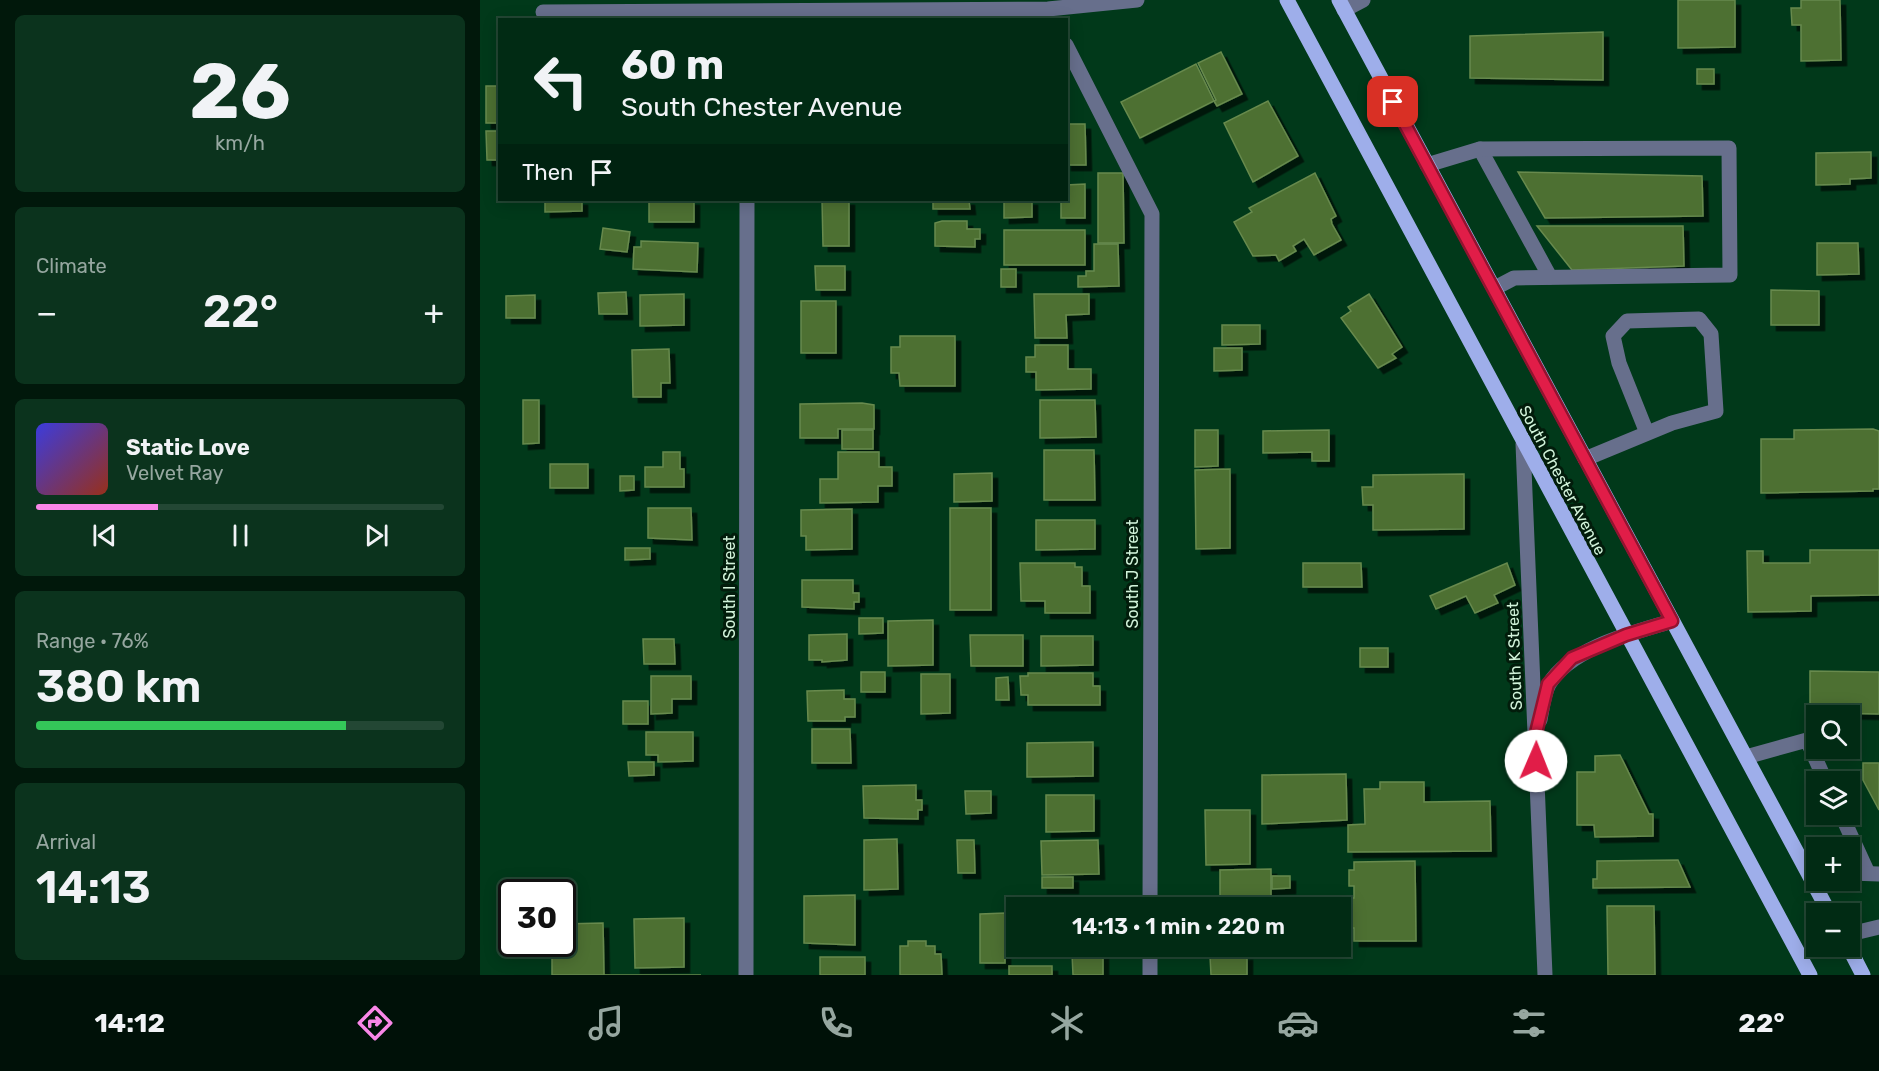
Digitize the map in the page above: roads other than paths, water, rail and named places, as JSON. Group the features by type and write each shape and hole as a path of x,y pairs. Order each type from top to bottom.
{"main road":[{"name":"South Chester Avenue","path":"1287,0 1523,444 1810,975"},
{"name":"South Chester Avenue","path":"1342,5 1672,621 1806,862"},
{"path":"1854,957 1863,975"}],"street":[{"path":"543,12 747,15 1049,10 1137,0"},
{"path":"1342,5 1363,0"},
{"name":"South J Street","path":"1068,49 1152,214 1150,897"},
{"path":"1426,165 1480,149 1729,148 1730,275 1514,278 1495,288"},
{"path":"1480,149 1550,277"},
{"name":"South I Street","path":"747,201 747,975"},
{"path":"1585,459 1672,423 1716,411 1711,334 1699,319 1627,321 1613,336 1619,363 1647,433"},
{"name":"South K Street","path":"1523,444 1545,975"},
{"path":"1535,737 1548,684 1572,658 1626,635 1672,621"},
{"path":"1746,757 1807,740 1821,771"},
{"path":"1847,825 1873,874"},
{"path":"1860,932 1879,927"},
{"path":"1150,957 1150,975"}]}
